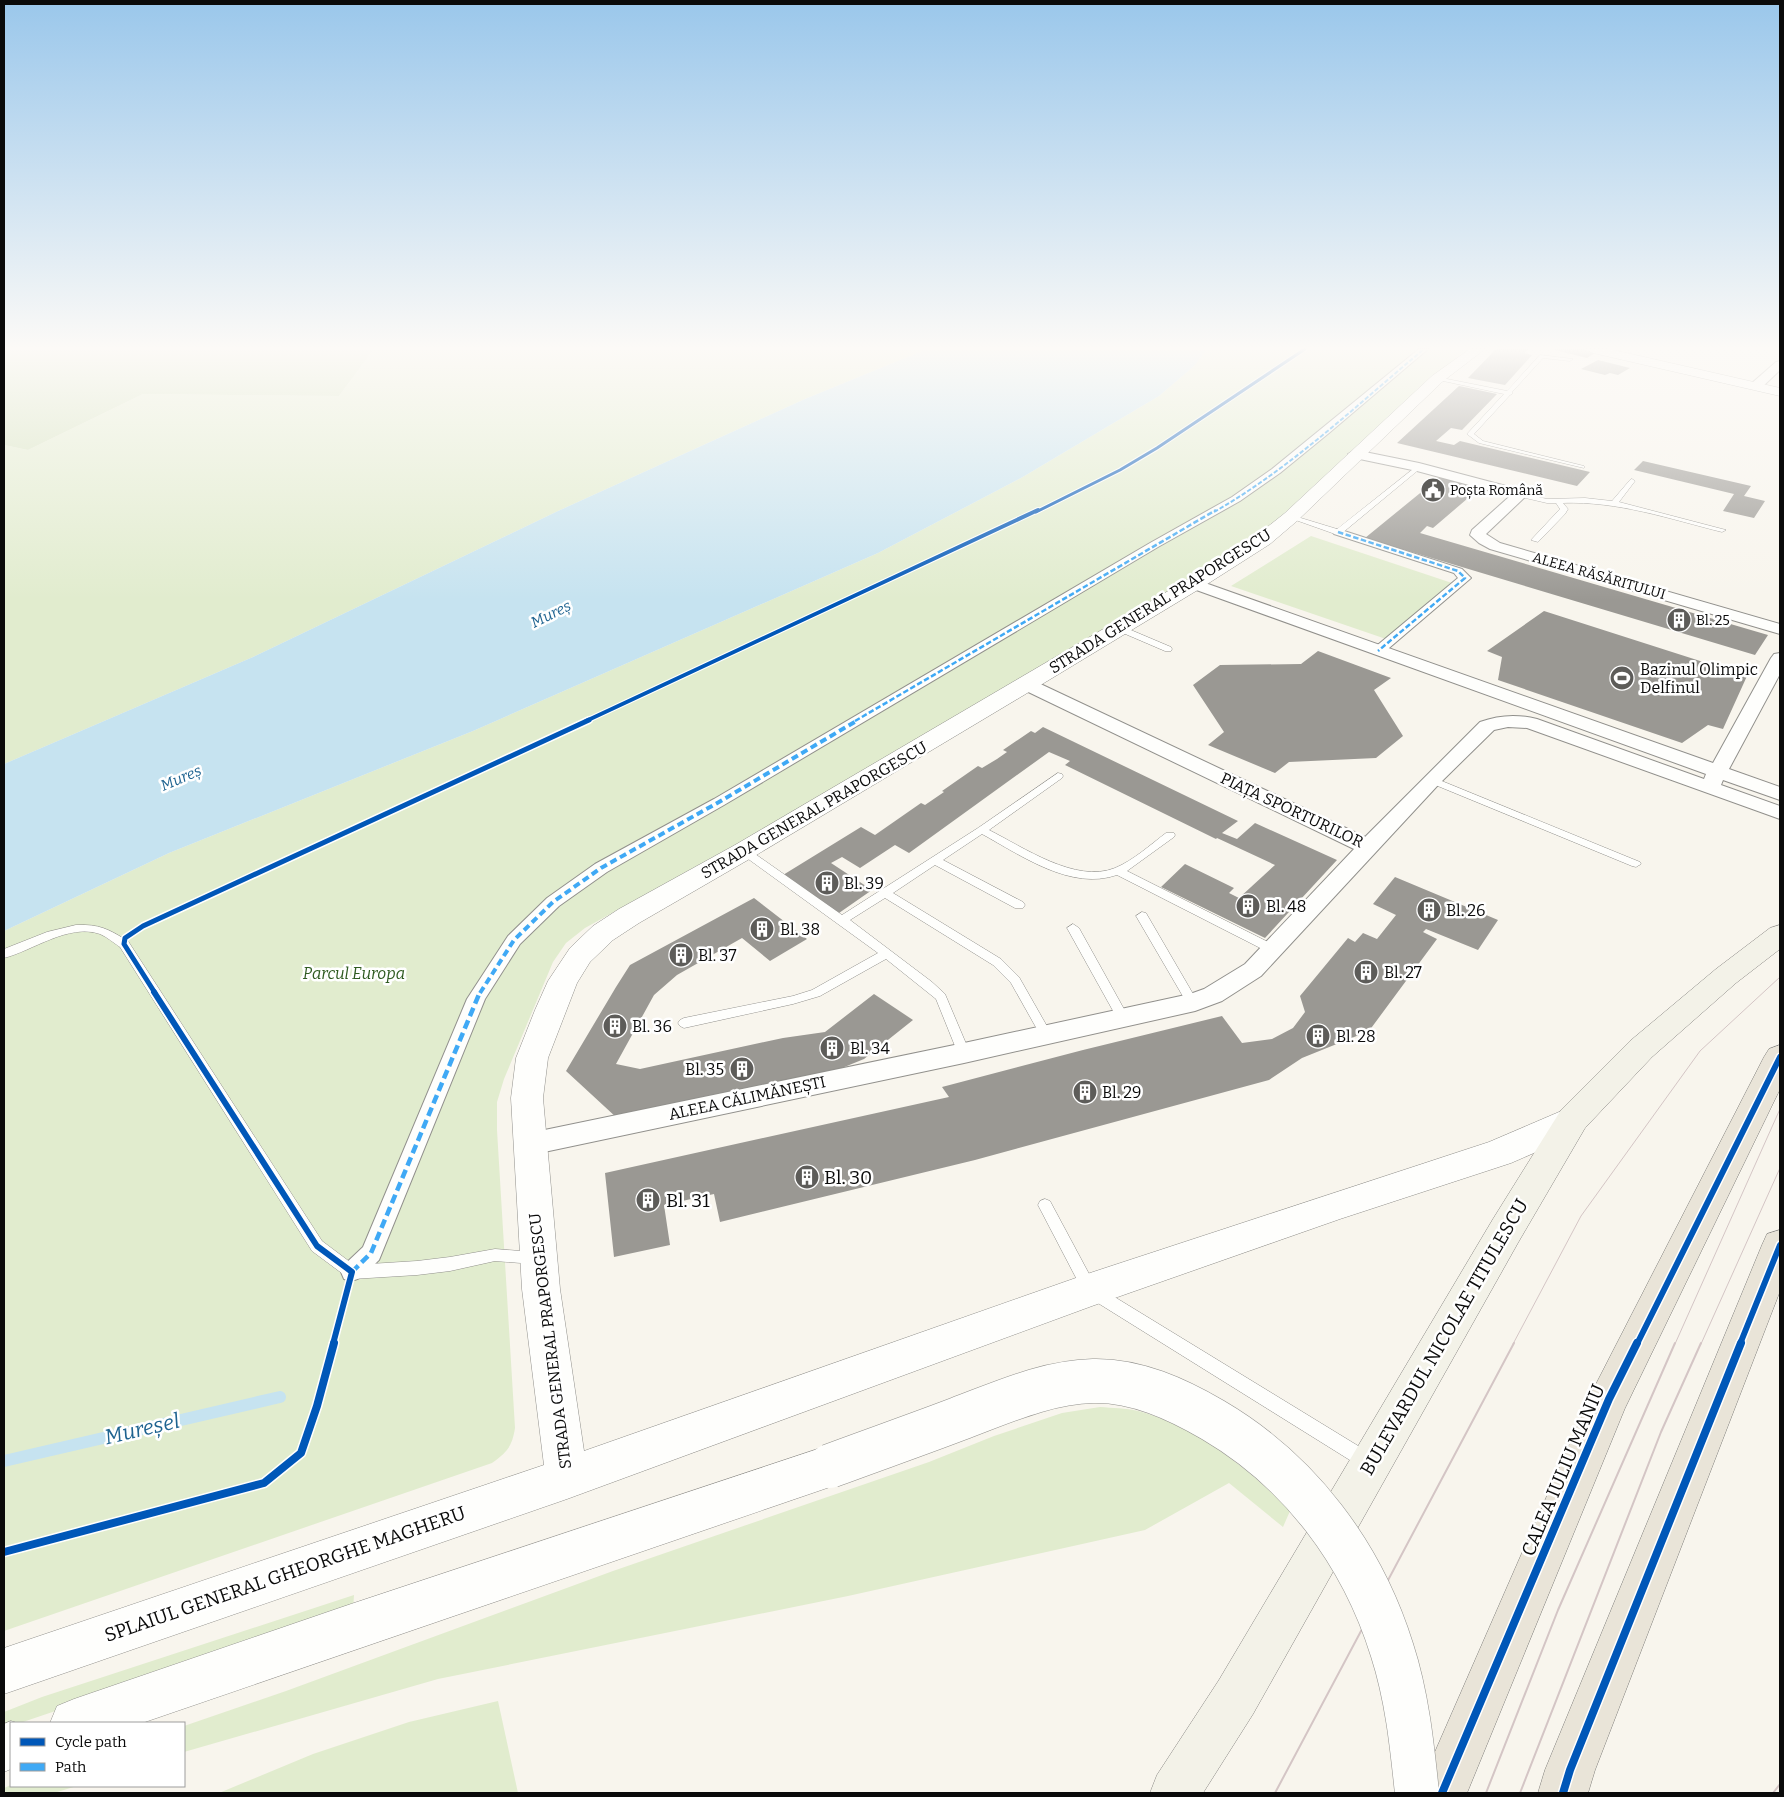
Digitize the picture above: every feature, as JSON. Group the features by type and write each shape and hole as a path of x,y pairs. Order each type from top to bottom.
{"main road":[{"name":"BULEVARDUL NICOLAE TITULESCU","path":"1175,1793 1236,1697 1506,1230 1573,1120 1641,1049 1726,976 1780,935"},
{"name":"CALEA IULIU MANIU","path":"1442,1793 1610,1399 1780,1057"},
{"path":"1563,1793 1570,1770 1780,1245"}],"street":[{"path":"352,1272 371,1253 476,999 514,940 553,902 601,868 727,797 1154,545 1236,499 1276,471 1323,433"},
{"name":"STRADA GENERAL PRAPORGESCU","path":"567,1478 538,1258 527,1098 532,1058 563,981 580,956 602,933 1026,684 1194,584 1263,540 1291,517 1378,433"},
{"path":"1355,454 1419,467 1520,494"},
{"name":"ALEEA RĂSĂRITULUI","path":"1520,494 1479,530 1478,535 1494,546 1780,629"},
{"path":"1338,532 1458,571 1465,578 1378,651"},
{"name":"PIAȚA SPORTURILOR","path":"1194,584 1378,651 1713,780 1780,813"},
{"path":"1713,780 1780,658"},
{"name":"PIAȚA SPORTURILOR","path":"1026,684 1368,847 1487,726 1498,722 1514,720 1530,723 1713,780 1780,794"},
{"name":"ALEEA CĂLIMĂNEȘTI","path":"530,1144 964,1053 1192,1002 1234,983 1253,970 1274,950 1368,847"},
{"name":"SPLAIUL GENERAL GHEORGHE MAGHERU","path":"4,1671 567,1478 1090,1290 1339,1205 1499,1153 1573,1120"},
{"path":"77,1722 830,1466 1014,1398 1058,1385 1094,1381 1124,1384 1155,1392 1217,1421 1246,1439 1278,1465 1300,1487 1342,1542 1380,1616 1392,1652 1404,1705 1417,1793"}],"lane":[{"path":"1471,433 1473,438 1495,446 1582,467"},
{"path":"1291,517 1338,532 1419,467"},
{"path":"1614,504 1632,481"},
{"path":"1520,494 1559,502 1585,500 1614,504 1722,530"},
{"path":"1535,540 1564,509 1559,502"},
{"path":"1119,628 1168,649"},
{"path":"842,920 936,861 1058,776"},
{"path":"1432,780 1636,864"},
{"path":"982,830 1066,873 1079,876 1102,876 1119,871 1170,835"},
{"path":"744,851 842,920 928,985 941,997 964,1053"},
{"path":"936,861 1019,905"},
{"path":"1119,871 1274,950"},
{"path":"886,893 997,962 1015,980 1046,1035"},
{"path":"1142,916 1192,1002"},
{"path":"1073,928 1123,1018"},
{"path":"4,954 38,940 74,929 102,930 124,944 317,1246 352,1272 426,1267 495,1255 538,1258"},
{"path":"684,1023 793,1000 816,993 886,954"},
{"path":"1045,1205 1090,1290 1371,1464"}],"green space":[{"path":"4,433 63,433 28,450 4,445"},
{"path":"63,433 730,433 558,511 253,657 4,764 4,445 28,450"},
{"name":"Parcul Europa","path":"1097,433 1374,433 1276,522 1248,544 852,780 585,928 566,943 553,962 504,1079 497,1102 497,1130 515,1428 510,1445 502,1456 492,1463 4,1631 4,931 169,853 473,731 878,553 1021,478"},
{"path":"1311,536 1455,584 1386,639 1231,586"},
{"path":"1100,1407 1133,1410 1180,1427 1240,1465 1275,1496 1290,1511 1283,1527 1229,1483 1145,1530 848,1596 438,1679 185,1752 185,1726 286,1691 613,1571 929,1462 994,1436 1062,1413"},
{"path":"354,1595 353,1610 23,1722 10,1722 10,1726 4,1729 4,1712 42,1697"},
{"path":"498,1701 518,1793 219,1793 313,1754 409,1722"},
{"path":"10,1785 10,1787 74,1787 54,1793 4,1793 4,1788"}],"water":[{"name":"Mureș","path":"730,433 1097,433 1021,478 878,553 473,731 169,853 4,931 4,764 253,657 558,511"}],"building":[{"path":"1408,433 1445,433 1436,441 1454,445 1460,441 1590,472 1577,486 1397,443"},
{"path":"1643,461 1751,486 1744,496 1765,501 1754,518 1723,511 1734,494 1634,470"},
{"path":"1441,476 1481,487 1433,528 1427,526 1420,533 1768,635 1755,655 1365,538"},
{"name":"Bazinul Olimpic Delfinul","path":"1544,611 1747,676 1723,729 1708,725 1682,743 1498,680 1502,657 1487,651"},
{"path":"1318,651 1391,678 1374,690 1403,736 1376,758 1289,762 1275,773 1208,745 1224,732 1193,685 1220,665 1301,664"},
{"path":"1043,727 1238,821 1222,833 1237,839 1255,823 1337,860 1265,938 1161,887 1185,864 1234,888 1229,893 1239,898 1275,865 1216,839 1065,765 1070,761 1049,752 909,853 895,845 860,868 842,857 831,863 872,890 839,913 783,875 861,827 875,835 921,803 925,805 978,766 982,768 997,759 1007,752 1003,750 1031,731 1035,733"},
{"path":"1395,877 1498,920 1478,950 1426,929 1423,932 1437,939 1369,1031 1302,1058 1269,1080 975,1160 720,1222 714,1194 664,1205 670,1245 614,1257 605,1173 949,1097 942,1087 1222,1016 1242,1043 1272,1039 1293,1028 1305,1012 1300,996 1348,938 1355,942 1363,933 1377,939 1396,915 1373,904"},
{"path":"754,898 807,939 770,961 742,938 677,975 654,995 616,1064 640,1069 783,1038 825,1032 874,994 913,1020 864,1059 837,1070 617,1118 566,1071 616,987 630,965"}],"waterway":[{"name":"Mureșel","path":"4,1461 280,1397"}],"tram line":[{"path":"1513,1344 1581,1216 1700,1051 1780,977"},
{"path":"1675,1344 1780,1109"},
{"path":"1701,1344 1780,1168"},
{"path":"1275,1793 1514,1343"},
{"path":"1486,1793 1558,1610 1675,1343"},
{"path":"1520,1793 1661,1432 1701,1343"},
{"path":"1773,1793 1780,1784"}],"marked path":[{"path":"352,1272 371,1253 476,999 514,940 553,902 601,868 719,802 1154,545 1236,499 1276,471 1324,433"},
{"path":"1338,532 1458,571 1465,578 1378,651"}],"cycle path":[{"path":"4,1552 264,1483 301,1453 317,1406 352,1272 317,1246 129,953 124,944 125,938 143,926 191,903 986,536 1120,470 1180,433"},
{"path":"1442,1793 1609,1399 1780,1057"},
{"path":"1563,1793 1570,1770 1780,1245"}],"place":[{"name":"Poșta Română","path":"1433,490"},
{"name":"Bl. 25","path":"1679,620"},
{"name":"Bazinul Olimpic Delfinul","path":"1622,678"},
{"name":"Bl. 39","path":"827,883"},
{"name":"Bl. 48","path":"1248,906"},
{"name":"Bl. 26","path":"1429,910"},
{"name":"Bl. 38","path":"762,929"},
{"name":"Bl. 37","path":"681,955"},
{"name":"Bl. 27","path":"1366,972"},
{"name":"Bl. 36","path":"615,1026"},
{"name":"Bl. 28","path":"1318,1036"},
{"name":"Bl. 34","path":"832,1048"},
{"name":"Bl. 35","path":"742,1069"},
{"name":"Bl. 29","path":"1085,1092"},
{"name":"Bl. 30","path":"807,1177"},
{"name":"Bl. 31","path":"648,1200"}]}
